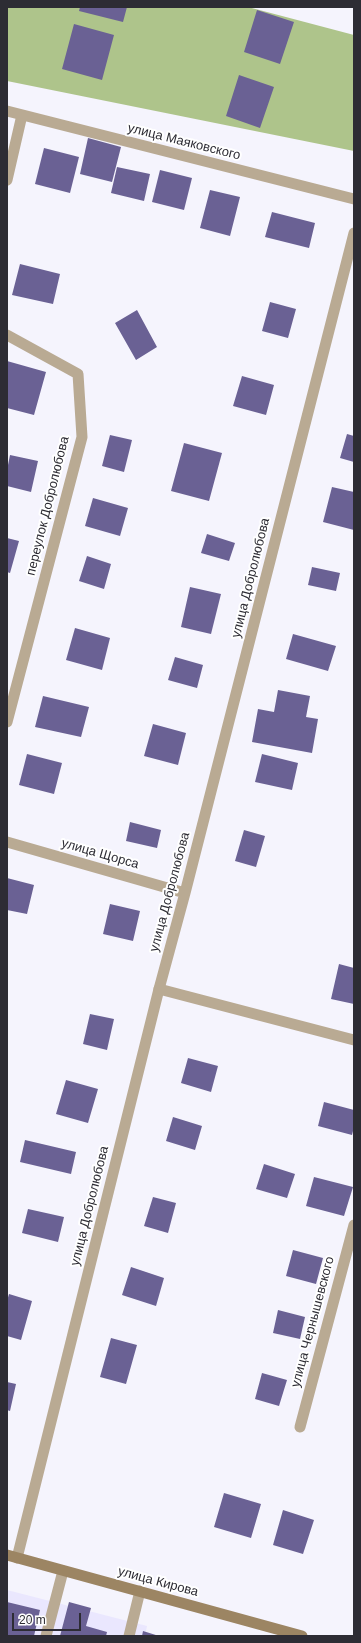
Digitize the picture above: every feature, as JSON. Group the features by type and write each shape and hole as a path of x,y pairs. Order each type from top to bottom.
{"main road":[{"name":"улица Кирова","path":"12,1557 302,1636"}],"street":[{"name":"улица Маяковского","path":"7,111 354,199"},
{"path":"7,180 22,115"},
{"name":"улица Добролюбова","path":"12,1557 185,893 354,233"},
{"name":"переулок Добролюбова","path":"7,335 78,374 82,437 7,722"},
{"name":"улица Щорса","path":"7,842 185,893"},
{"path":"159,989 354,1040"},
{"name":"улица Чернышевского","path":"300,1427 354,1224"},
{"path":"46,1636 63,1570"},
{"path":"129,1636 140,1591"}],"shaded area":[{"path":"7,1590 147,1626 145,1636 7,1636"}],"green space":[{"path":"7,7 248,7 354,35 354,151 7,81"}],"building":[{"path":"80,7 127,7 123,22 79,11"},
{"path":"257,10 294,22 280,64 244,52"},
{"path":"74,24 114,35 102,80 62,69"},
{"path":"239,75 274,87 260,128 226,116"},
{"path":"88,138 121,147 112,182 80,174"},
{"path":"44,148 79,157 70,193 35,184"},
{"path":"117,167 150,174 144,201 111,193"},
{"path":"160,170 192,178 184,210 152,202"},
{"path":"210,190 240,197 230,236 200,228"},
{"path":"272,212 315,223 309,248 265,237"},
{"path":"20,264 60,274 53,304 12,295"},
{"path":"270,302 296,309 288,338 262,331"},
{"path":"137,310 157,347 136,360 115,323"},
{"path":"7,361 46,372 34,415 7,408"},
{"path":"242,376 274,385 266,415 233,406"},
{"path":"347,434 354,436 354,462 340,458"},
{"path":"110,435 132,440 124,472 102,466"},
{"path":"184,443 222,453 209,501 171,491"},
{"path":"10,455 38,461 31,492 7,486 7,470"},
{"path":"332,487 354,492 354,530 323,522"},
{"path":"93,498 128,508 120,536 85,526"},
{"path":"207,534 235,543 229,561 201,553"},
{"path":"7,538 19,541 10,573 7,572"},
{"path":"87,556 111,564 104,589 79,581"},
{"path":"312,567 340,573 336,591 308,585"},
{"path":"190,587 221,594 211,634 181,627"},
{"path":"75,628 110,638 102,670 66,660"},
{"path":"293,634 336,646 328,671 286,659"},
{"path":"175,657 203,665 197,688 168,680"},
{"path":"278,690 310,696 306,717 318,719 312,753 252,742 258,709 274,712"},
{"path":"43,696 89,707 81,737 35,727"},
{"path":"153,724 186,733 178,765 144,756"},
{"path":"27,754 62,763 54,794 19,785"},
{"path":"262,754 298,763 292,790 255,782"},
{"path":"130,822 161,830 157,848 126,841"},
{"path":"244,830 265,836 256,867 235,861"},
{"path":"7,878 34,885 27,914 7,910"},
{"path":"110,904 140,911 133,941 103,934"},
{"path":"339,964 354,968 354,1004 331,999"},
{"path":"90,1014 114,1019 107,1050 83,1044"},
{"path":"188,1058 218,1066 211,1092 181,1083"},
{"path":"66,1080 98,1089 88,1123 56,1114"},
{"path":"324,1102 354,1110 354,1127 352,1135 318,1126"},
{"path":"173,1117 202,1126 195,1150 166,1141"},
{"path":"25,1140 76,1152 71,1174 20,1162"},
{"path":"264,1164 295,1174 287,1198 256,1189"},
{"path":"314,1177 353,1187 344,1216 306,1206"},
{"path":"153,1197 176,1203 168,1233 144,1226"},
{"path":"28,1209 64,1217 58,1242 22,1233"},
{"path":"293,1250 323,1258 316,1284 286,1276"},
{"path":"131,1267 164,1278 156,1306 122,1295"},
{"path":"9,1294 32,1301 21,1340 7,1336 7,1301"},
{"path":"278,1310 305,1317 300,1339 273,1333"},
{"path":"111,1338 137,1345 126,1384 100,1377"},
{"path":"262,1373 287,1380 279,1406 255,1399"},
{"path":"7,1382 16,1384 10,1411 7,1410"},
{"path":"224,1493 261,1504 251,1538 214,1527"},
{"path":"283,1510 314,1520 303,1554 273,1545"},
{"path":"7,1602 40,1610 34,1636 7,1636"},
{"path":"69,1602 91,1608 86,1626 107,1632 106,1636 60,1636"},
{"path":"143,1631 159,1636 142,1636"}]}
